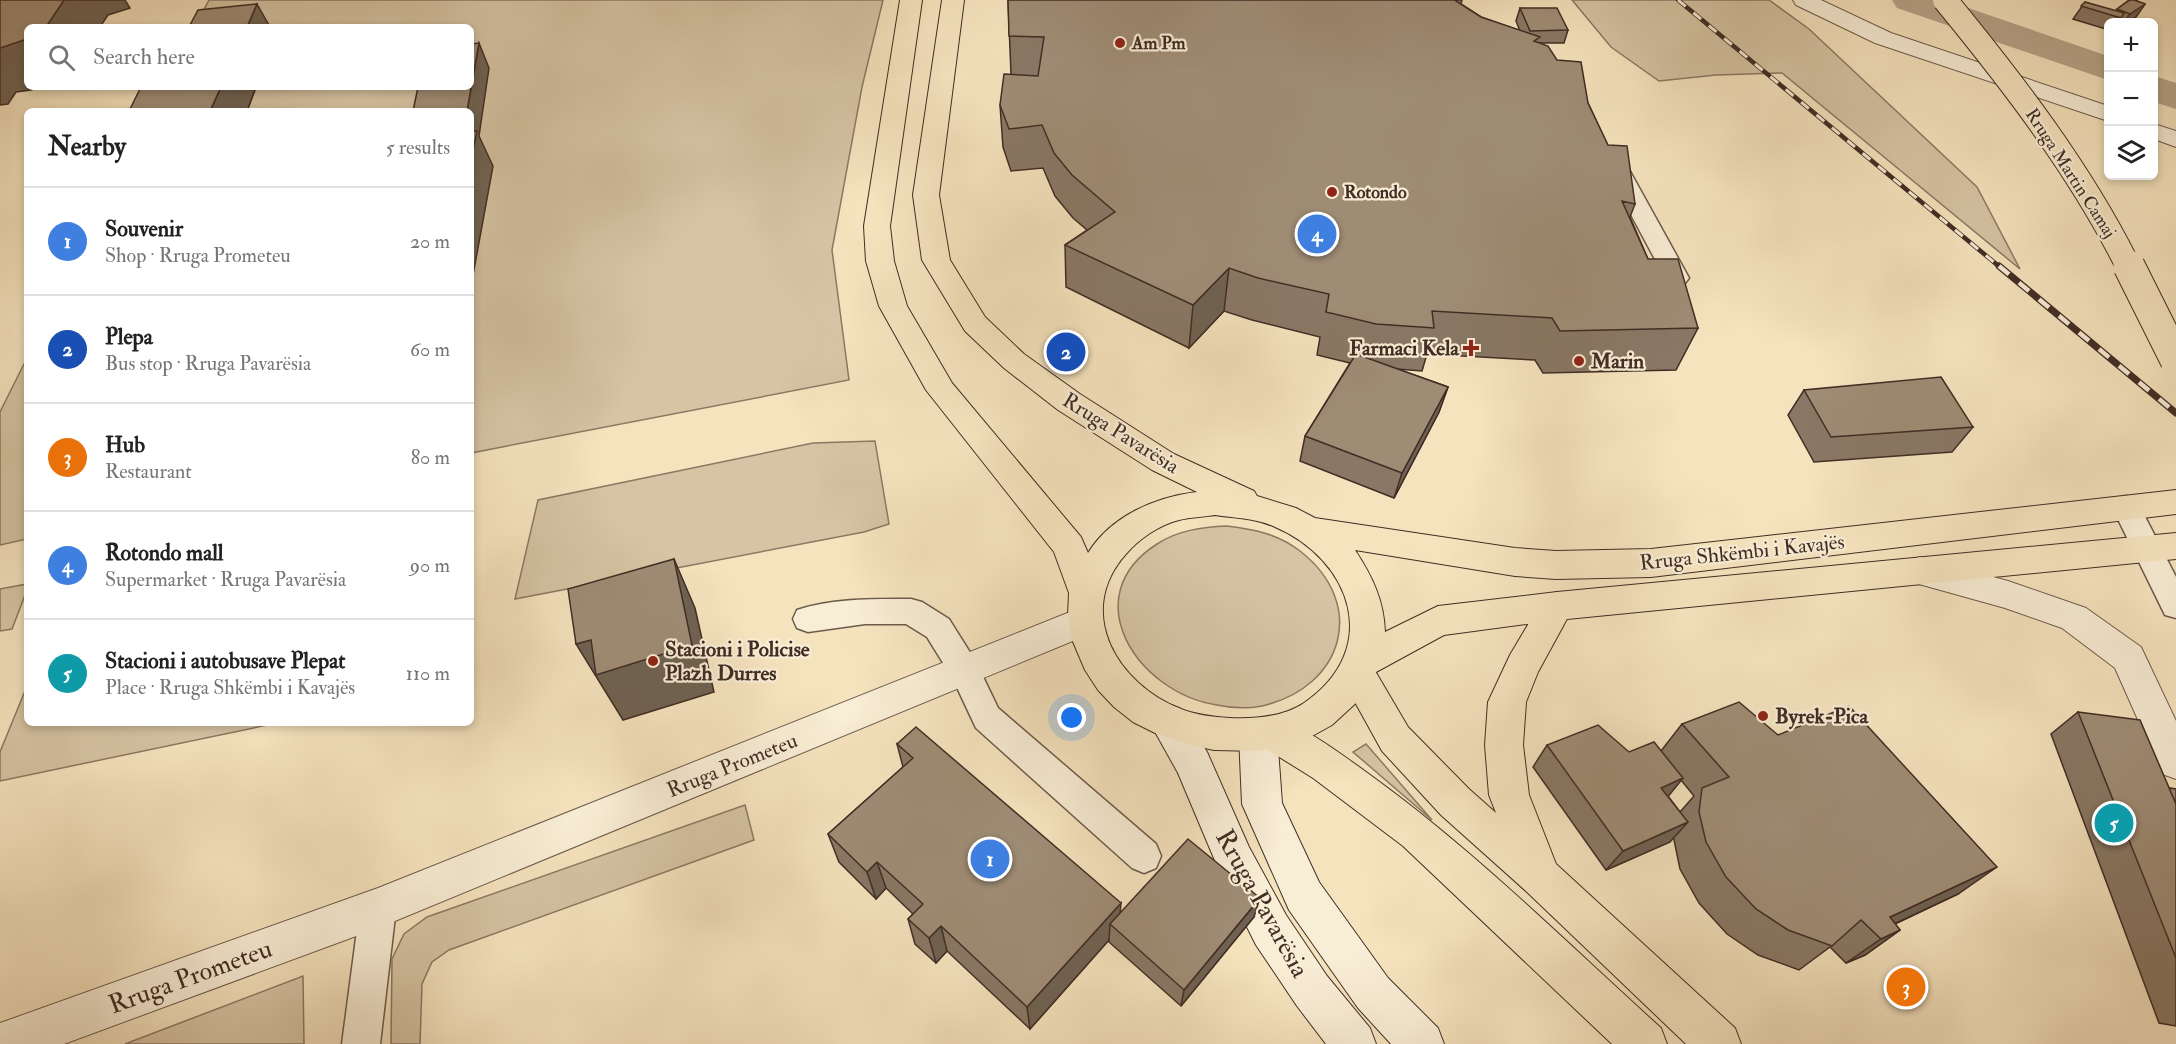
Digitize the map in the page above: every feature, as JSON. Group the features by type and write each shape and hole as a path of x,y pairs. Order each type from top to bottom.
{"main road":[{"path":"911,0 877,226 880,261 893,306 941,390 1070,546 1086,607 1093,650 1110,678 1135,703 1168,722 1212,735 1265,734 1309,720 1338,700 1361,668 1369,624 1361,588 1341,555 1309,530 1286,517 1261,508 1215,503 1171,509 1132,528 1103,556 1086,607"},
{"name":"Rruga Pavarësia","path":"953,0 926,195 936,260 942,270 975,324 1014,361 1069,402 1163,462 1261,508"},
{"name":"Rruga Martin Camaj","path":"1945,0 2008,77 2107,223 2176,360"},
{"name":"Rruga Shkëmbi i Kavajës","path":"1309,530 1515,562 1556,565 1652,563 2176,502"},
{"name":"Rruga Shkëmbi i Kavajës","path":"1361,668 1438,621 1557,606 2161,548"},
{"path":"1541,878 1509,795 1504,745 1507,702 1523,666 1557,606"},
{"path":"1361,668 1395,739 1455,802 1541,878 1719,1044"},
{"path":"1265,734 1327,766 1417,833 1645,1044"}],"street":[{"path":"1804,0 1883,38 2104,112"},
{"path":"2158,133 2176,140"},
{"path":"1920,571 2074,618 2128,658 2176,762"},
{"name":"Rruga Prometeu","path":"3,1044 378,908 965,671 1086,607"},
{"name":"Rruga Pavarësia","path":"1168,722 1193,764 1235,861 1271,930 1312,991 1354,1044"},
{"name":"Rruga Pavarësia","path":"1265,734 1262,804 1304,896 1373,993 1422,1044"}],"lane":[{"path":"1605,146 1677,278"},
{"path":"2126,507 2161,548 2176,606"},
{"path":"808,619 865,612 911,610 939,628 965,671 987,718 1144,856"},
{"path":"361,1044 378,908"}],"shaded area":[{"path":"209,0 883,0 862,87 832,250 849,380 474,452 474,108 154,108 164,90 474,90 474,24 197,24"},
{"path":"1572,0 1769,0 1809,29 1977,187 2020,269 1782,73 1716,75 1659,81 1611,47"},
{"path":"24,364 24,540 0,545 0,412"},
{"path":"875,441 889,524 864,532 515,599 538,500 813,443"},
{"path":"1227,526 1265,533 1283,540 1300,551 1321,572 1334,595 1339,618 1337,641 1328,663 1312,681 1290,696 1251,708 1228,707 1188,697 1163,682 1141,663 1126,640 1119,615 1120,590 1133,566 1157,544 1173,535 1191,530"},
{"path":"24,585 24,598 12,629 0,631 0,589"},
{"path":"24,693 24,726 263,726 0,781 0,752"},
{"path":"1366,744 1432,820 1353,752"},
{"path":"745,805 754,840 449,950 432,962 422,984 420,1044 391,1044 392,959 404,934 427,917"},
{"path":"303,976 304,1044 125,1044"}],"building":[{"path":"0,0 64,0 48,24 24,24 24,40 0,48"},
{"name":"Rotondo","path":"1008,0 1458,0 1456,1 1481,17 1540,37 1534,41 1548,46 1557,60 1581,62 1588,103 1608,145 1627,146 1635,204 1622,201 1648,259 1678,259 1698,328 1560,331 1552,318 1432,311 1434,328 1376,324 1326,312 1329,294 1258,278 1229,268 1193,305 1065,245 1115,212 1072,175 1054,153 1042,125 1009,129 1000,105 1004,74 1038,76 1044,37 1009,36"},
{"path":"2130,0 2145,4 2130,14 2117,9"},
{"path":"2085,2 2124,13 2121,18 2081,6"},
{"path":"257,4 248,24 191,24 198,10"},
{"path":"1520,8 1557,8 1568,30 1530,31"},
{"path":"479,43 474,71 474,44"},
{"path":"140,90 220,90 211,108 130,108"},
{"path":"417,90 471,90 468,108 414,108"},
{"path":"1356,354 1448,387 1402,473 1305,436"},
{"path":"1941,377 1973,427 1831,437 1804,390"},
{"path":"674,559 692,645 596,675 591,640 576,644 568,589"},
{"path":"1739,702 1778,735 1849,706 1997,867 1890,917 1900,930 1881,939 1861,920 1832,946 1788,930 1756,909 1726,877 1706,842 1699,812 1702,788 1729,777 1682,724"},
{"path":"2078,712 2140,720 2176,804 2176,958"},
{"path":"1598,725 1629,752 1654,742 1683,778 1661,788 1688,822 1623,851 1547,745"},
{"path":"916,727 1121,903 1027,1007 941,926 929,938 908,919 923,904 877,862 867,872 828,834 913,758 897,744"},
{"path":"2169,788 2176,789 2176,804"},
{"path":"1188,839 1260,898 1184,990 1110,924"}],"waterway":[{"path":"1910,0 2104,68"},
{"path":"2158,90 2176,97"}],"railway":[{"path":"1678,0 2001,268"},
{"path":"1999,266 2176,413"}],"place":[{"name":"Am Pm","path":"1120,43"},
{"name":"Rotondo","path":"1332,192"},
{"name":"Rotondo mall","path":"1317,234"},
{"name":"Farmaci Kela","path":"1471,348"},
{"name":"Plepa","path":"1066,352"},
{"name":"Marin","path":"1579,361"},
{"name":"Stacioni i Policise Plazh Durres","path":"653,661"},
{"name":"Byrek-Pica","path":"1763,716"},
{"name":"Stacioni i autobusave Plepat","path":"2114,823"},
{"name":"Souvenir","path":"990,859"},
{"name":"Hub","path":"1906,987"}]}
